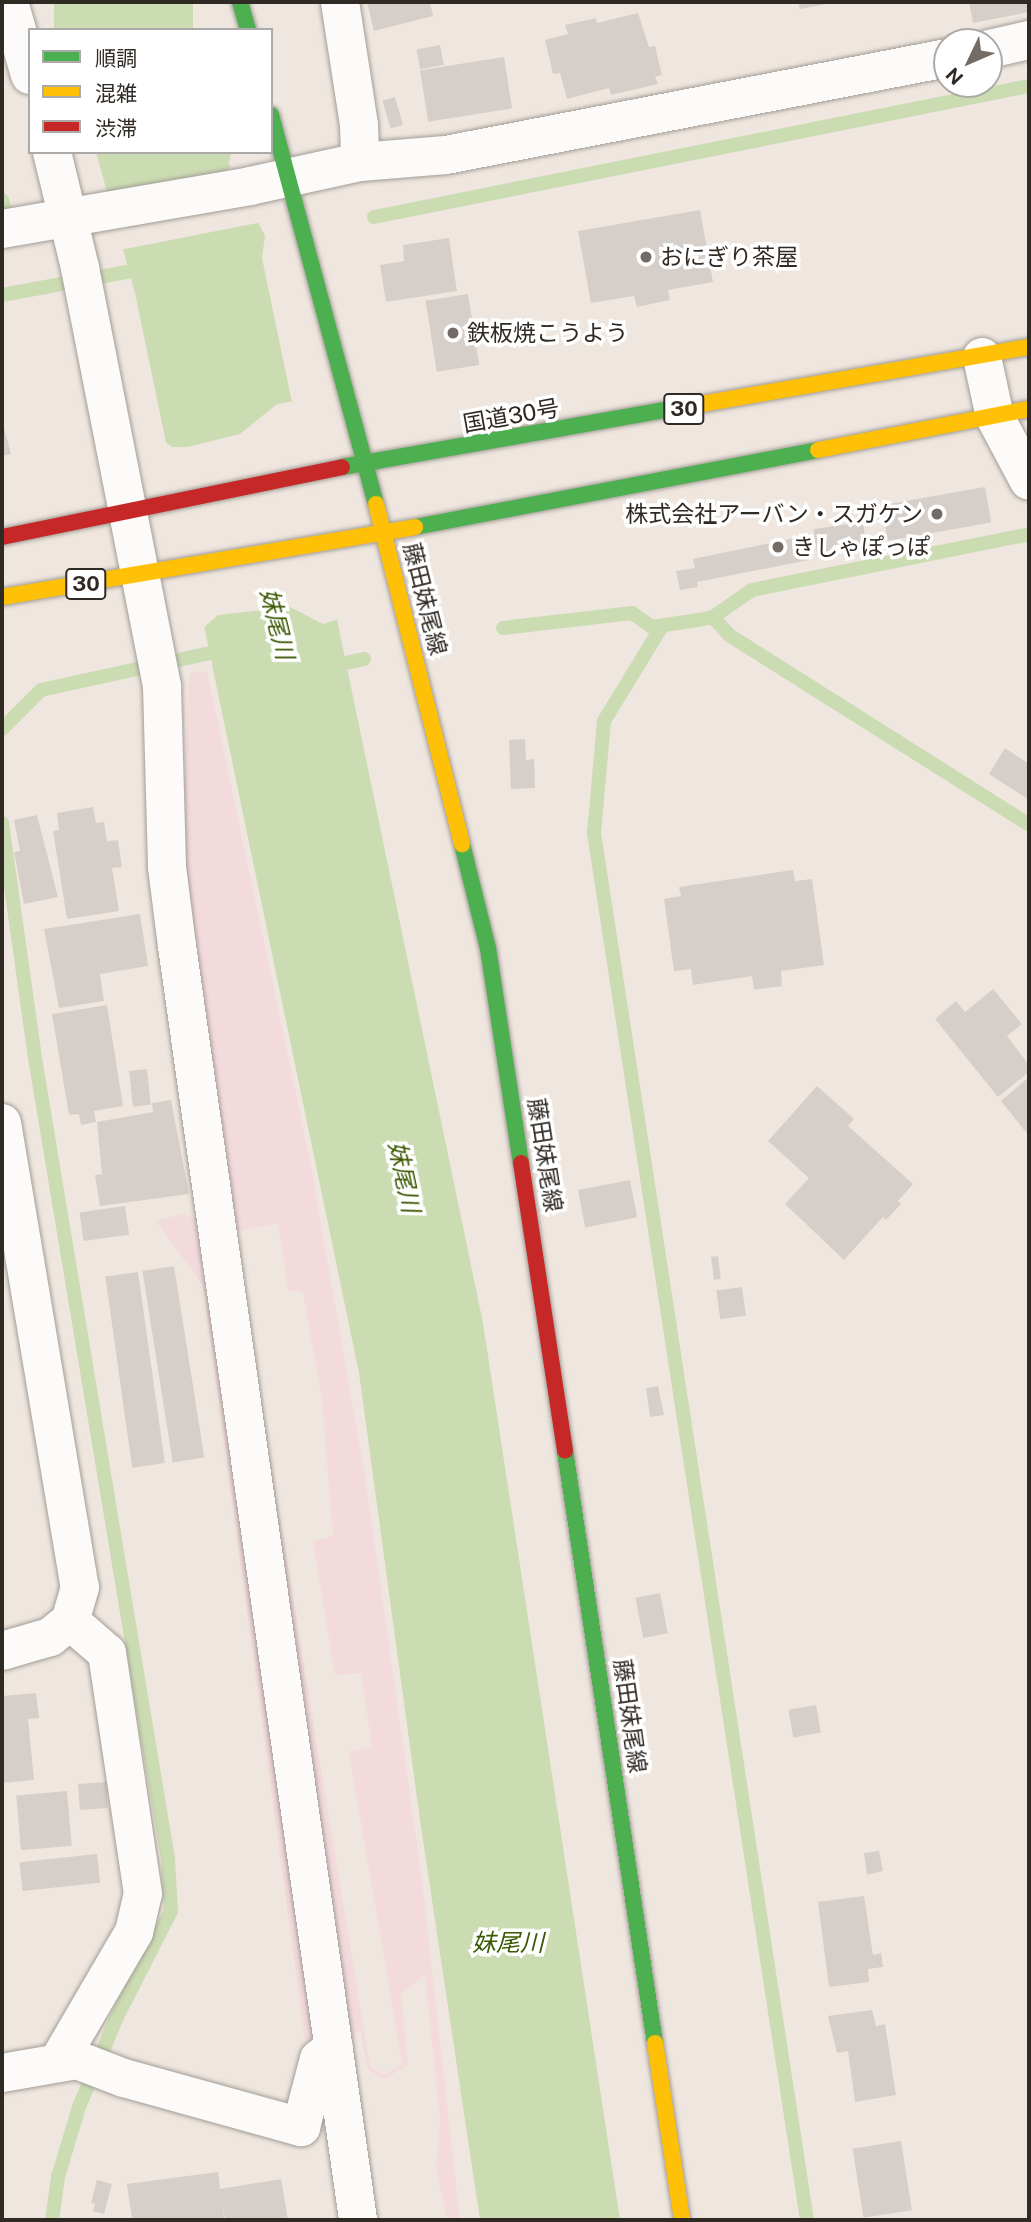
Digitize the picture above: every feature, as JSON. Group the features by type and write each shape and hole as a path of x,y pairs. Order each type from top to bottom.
{"main road":[{"path":"240,2 247,28"},
{"name":"藤田妹尾線","path":"273,122 367,464 488,948 682,2220"},
{"name":"国道30号","path":"2,537 339,468 1029,347"},
{"name":"30","path":"2,597 385,534 1012,413"}],"street":[{"path":"9,2 28,68"},
{"path":"340,2 359,125 360,162"},
{"path":"1003,46 1029,40"},
{"path":"2,229 250,186 360,162 446,155 933,61"},
{"path":"53,154 83,217 83,283 145,507 156,573 167,867 175,933 357,2208"},
{"path":"982,357 1012,413 1029,481"},
{"path":"2,1122 80,1587 71,1621 50,1637 2,1651"},
{"path":"68,2061 134,1932 143,1894 107,1653 71,1621"},
{"path":"301,2127 319,2059 334,2047"},
{"path":"2,2073 68,2061 301,2127 357,2208"}],"shaded area":[{"path":"207,671 309,1156 365,1476 421,1872 460,2220 447,2220 436,2168 440,2120 425,1974 401,1995 408,2064 385,2079 368,2070 360,2030 353,2035 358,2082 353,2083 180,904 189,673","holes":["278,1223 288,1290 303,1292 322,1401 333,1536 313,1542 335,1675 361,1673 372,1747 349,1752 402,2064 385,2075 370,2067 233,1232"]},
{"path":"183,1214 208,1224 321,2038 305,2041 203,1286 156,1221"}],"water":[{"path":"54,2 193,2 193,28 54,28"},
{"name":"妹尾川","path":"97,154 231,154 229,163 265,236 262,258 483,1323 620,2220 480,2220 420,1820 359,1373 135,293"}],"pier":[{"path":"234,164 263,222 120,250 104,193 224,173"},
{"path":"296,401 341,618 323,624 290,607 218,615 200,631 161,439 172,447 187,447 240,434 277,404"}],"building":[{"path":"367,2 430,2 433,16 374,31"},
{"path":"798,2 832,2 832,3 800,9"},
{"path":"969,2 1027,2 1029,12 973,23"},
{"path":"638,13 649,47 655,46 662,75 655,77 658,84 611,95 609,88 567,99 560,73 553,74 545,40 568,34 565,25 596,18 597,23"},
{"path":"440,45 444,65 420,69 416,50"},
{"path":"504,57 512,108 428,122 420,70"},
{"path":"395,97 403,125 390,128 383,101"},
{"name":"おにぎり茶屋","path":"700,210 713,282 668,290 670,300 637,307 634,296 591,303 578,231"},
{"path":"449,238 457,291 386,302 380,265 404,261 403,245"},
{"name":"鉄板焼こうよう","path":"468,294 479,365 437,372 426,301"},
{"path":"2,420 11,454 2,456"},
{"name":"株式会社アーバン・スガケン","path":"985,487 991,522 888,541 882,505"},
{"path":"863,522 867,549 817,556 813,529"},
{"name":"きしゃぽっぽ","path":"804,536 809,560 697,582 698,587 680,590 676,571 695,568 693,559"},
{"path":"525,739 526,760 534,759 535,788 511,789 509,740"},
{"path":"1005,748 1029,764 1029,800 989,774"},
{"path":"93,807 96,823 104,822 107,841 118,840 122,867 112,868 119,911 67,919 53,831 59,830 57,813"},
{"path":"37,815 58,897 24,904 14,852 20,851 14,820"},
{"path":"793,870 795,881 812,879 824,965 781,971 782,986 754,990 752,976 693,985 691,969 674,971 664,899 681,896 679,887"},
{"path":"140,914 148,966 100,974 104,1001 59,1008 44,929"},
{"path":"993,989 1022,1024 1007,1036 1029,1065 1029,1072 998,1097 935,1019 956,1001 965,1012"},
{"path":"107,1005 123,1106 94,1111 96,1122 81,1125 79,1114 69,1115 52,1014"},
{"path":"147,1069 151,1105 133,1107 129,1071"},
{"path":"1029,1077 1029,1136 1001,1101"},
{"path":"817,1086 854,1119 848,1126 913,1184 898,1201 901,1204 886,1220 883,1217 844,1260 785,1204 809,1178 768,1141"},
{"path":"171,1100 189,1194 100,1206 95,1175 102,1174 97,1122 153,1112 152,1103"},
{"path":"630,1180 637,1217 585,1227 578,1190"},
{"path":"125,1206 129,1235 83,1241 79,1212"},
{"path":"718,1256 721,1279 714,1280 711,1257"},
{"path":"174,1266 204,1458 173,1463 142,1271"},
{"path":"138,1272 165,1463 132,1468 105,1277"},
{"path":"742,1287 746,1316 720,1319 716,1291"},
{"path":"658,1386 664,1415 650,1417 646,1388"},
{"path":"660,1593 668,1633 643,1638 635,1598"},
{"path":"36,1693 39,1718 28,1719 34,1780 2,1783 2,1696"},
{"path":"816,1705 821,1733 793,1737 788,1710"},
{"path":"106,1782 108,1808 80,1810 78,1784"},
{"path":"67,1791 72,1846 21,1850 16,1795"},
{"path":"879,1851 883,1871 867,1875 864,1853"},
{"path":"97,1854 100,1883 22,1891 19,1862"},
{"path":"864,1896 873,1955 881,1953 883,1967 868,1969 869,1982 829,1987 818,1902"},
{"path":"872,2010 876,2026 885,2024 896,2095 855,2102 848,2051 837,2053 828,2016"},
{"path":"901,2141 912,2210 864,2218 853,2149"},
{"path":"218,2172 220,2189 281,2179 288,2220 225,2220 223,2206 224,2220 132,2220 127,2184"},
{"path":"97,2180 112,2184 104,2214 93,2211 95,2204 91,2203"}],"waterway":[{"path":"374,217 1029,86"},
{"path":"2,200 5,211"},
{"path":"2,295 148,268"},
{"path":"503,628 632,613 652,627 698,620 713,617 752,590 1029,534"},
{"path":"713,617 729,635 1029,825"},
{"path":"662,626 604,721 594,833 807,2220"},
{"path":"2,729 41,690 225,650"},
{"path":"329,667 364,659"},
{"path":"2,823 34,1052 168,1859 171,1911 117,2017 79,2107 58,2177 52,2220"}],"traffic: fast":[{"path":"240,2 247,28"},
{"path":"273,122 376,504"},
{"path":"342,467 684,407"},
{"path":"415,527 818,450"},
{"path":"462,844 488,948 521,1163"},
{"path":"565,1451 655,2043"}],"traffic: slow":[{"path":"684,407 1029,347"},
{"path":"818,450 1029,409"},
{"path":"376,504 462,844"},
{"path":"2,597 415,527"},
{"path":"655,2043 682,2220"}],"traffic: jam":[{"path":"2,537 342,467"},
{"path":"521,1163 565,1451"}],"place":[{"name":"おにぎり茶屋","path":"646,257"},
{"name":"鉄板焼こうよう","path":"453,333"},
{"name":"株式会社アーバン・スガケン","path":"937,514"},
{"name":"きしゃぽっぽ","path":"778,547"}]}
